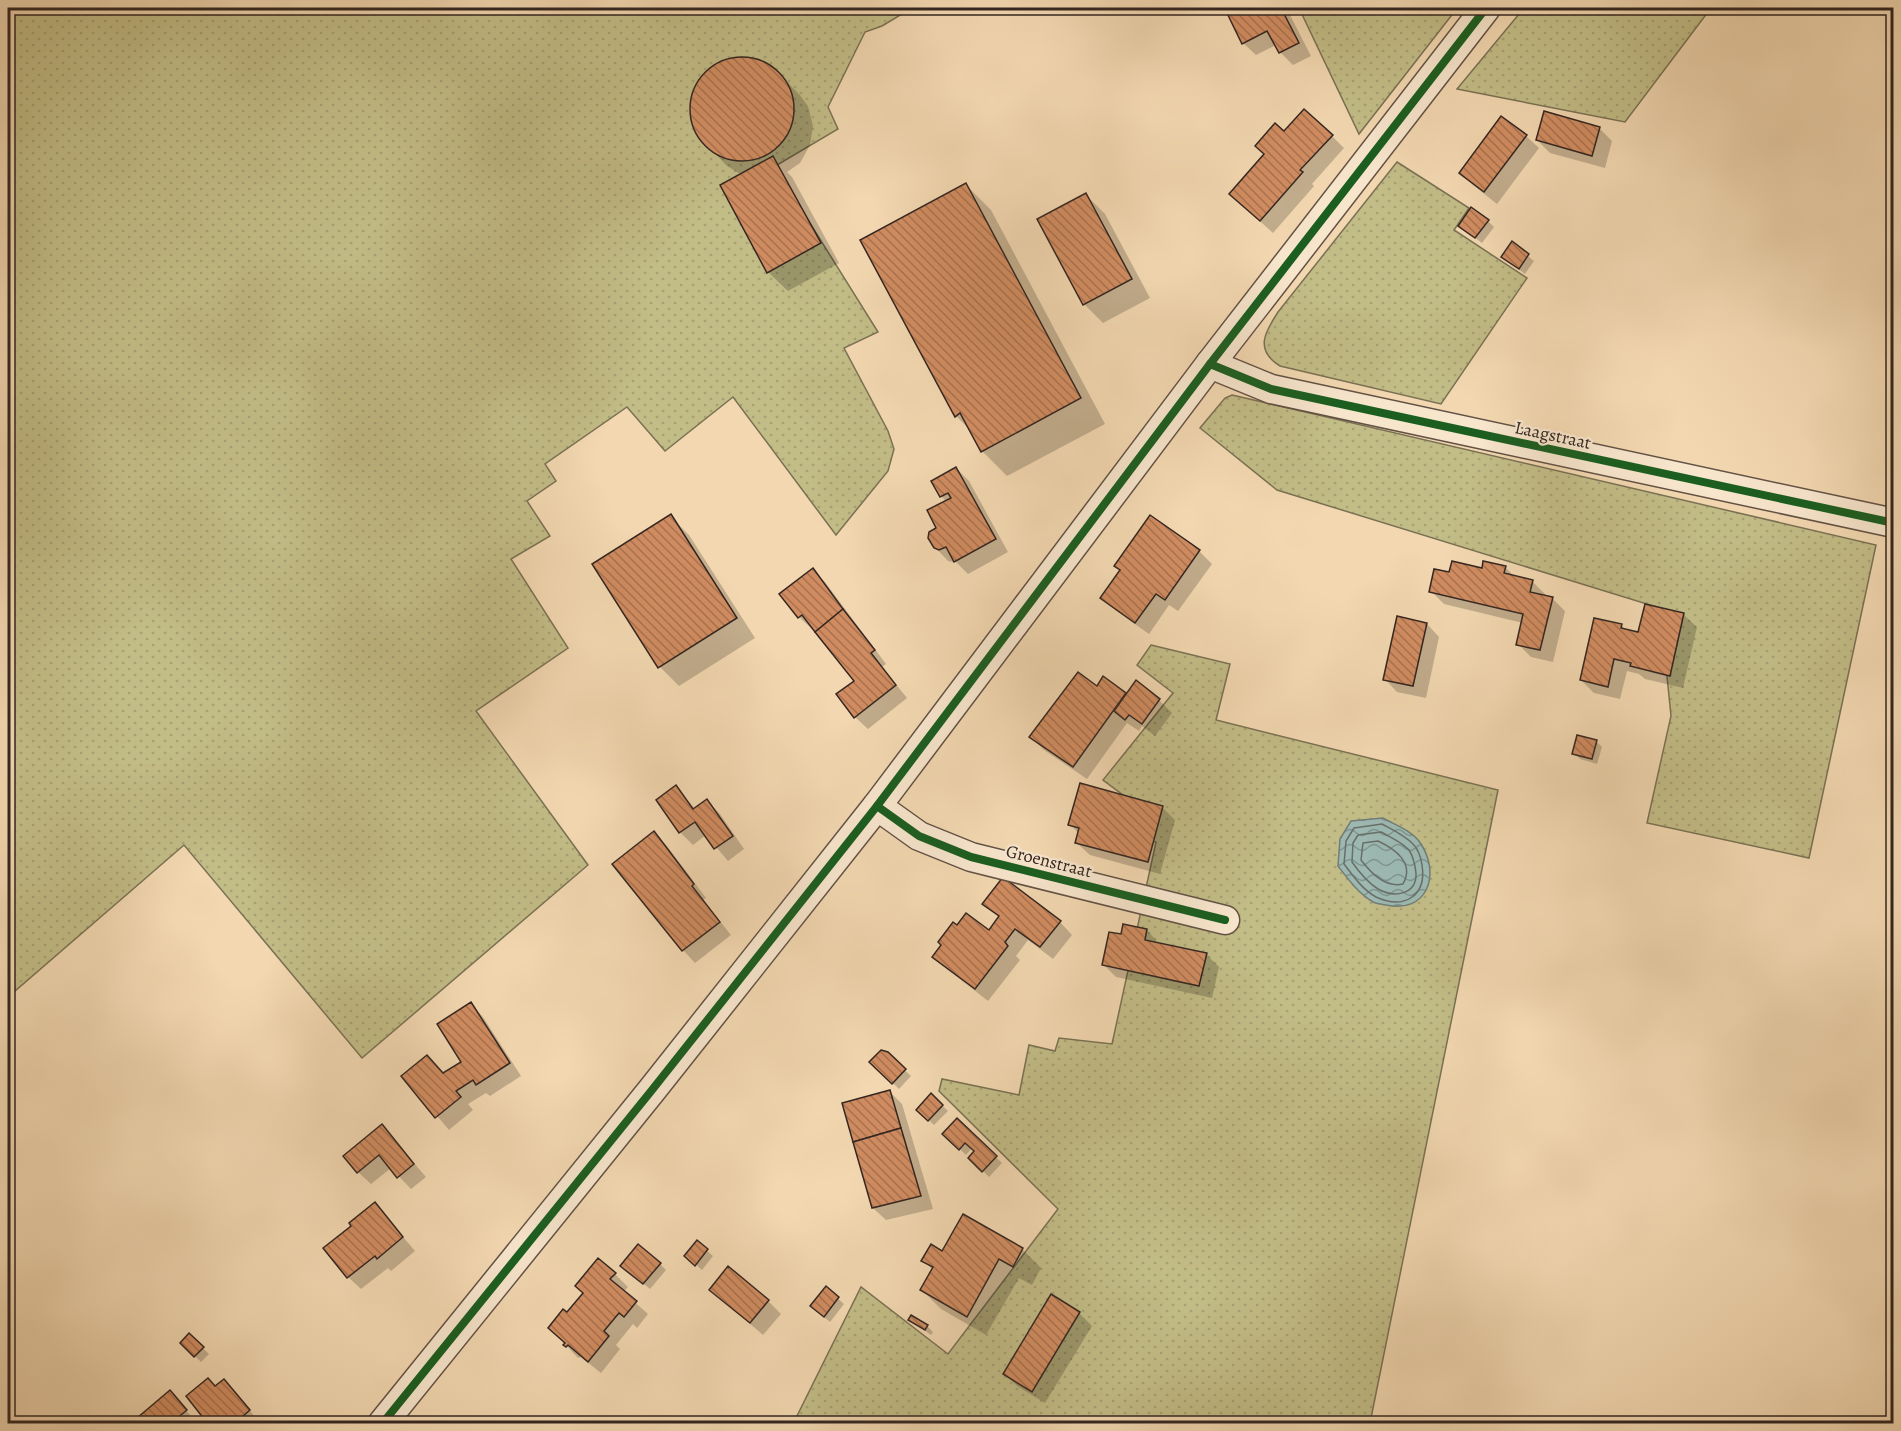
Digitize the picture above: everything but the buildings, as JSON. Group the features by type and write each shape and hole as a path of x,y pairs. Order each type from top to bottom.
{"street":[{"path":"382,1424 638,1108 878,806 1210,364 1486,8"},
{"name":"Laagstraat","path":"1210,364 1271,389 1893,523"},
{"name":"Groenstraat","path":"878,806 919,836 971,858 1225,920"}],"shaded area":[{"path":"8,8 912,8 882,26 865,32 828,107 838,129 777,165 778,172 878,332 844,348 888,431 894,449 888,471 836,535 733,397 665,451 627,407 545,464 556,481 527,501 550,536 511,559 568,648 476,711 588,865 362,1058 184,845 8,997"},
{"path":"1299,8 1455,8 1455,11 1359,134"},
{"path":"1524,8 1711,8 1625,122 1457,89"},
{"path":"1397,162 1469,208 1454,230 1527,278 1441,404 1280,366 1267,354 1265,347 1266,334 1278,312"},
{"path":"1232,395 1876,545 1809,858 1647,823 1671,716 1660,608 1277,490 1200,428 1225,398"},
{"path":"1151,645 1230,664 1216,720 1498,790 1370,1423 793,1424 861,1287 948,1354 1058,1209 939,1091 942,1079 1019,1095 1029,1045 1055,1051 1059,1038 1112,1044 1156,842 1123,835 1143,810 1103,780 1173,693 1137,665"}],"water":[{"path":"1383,818 1418,839 1427,856 1430,879 1420,898 1412,904 1400,906 1373,902 1358,890 1338,866 1340,839 1351,821"}],"cycle path":[{"path":"382,1424 652,1090 877,806 1210,364 1486,8"},
{"path":"1210,364 1271,389 1894,523"},
{"path":"877,806 919,836 971,857 1225,920"}]}
